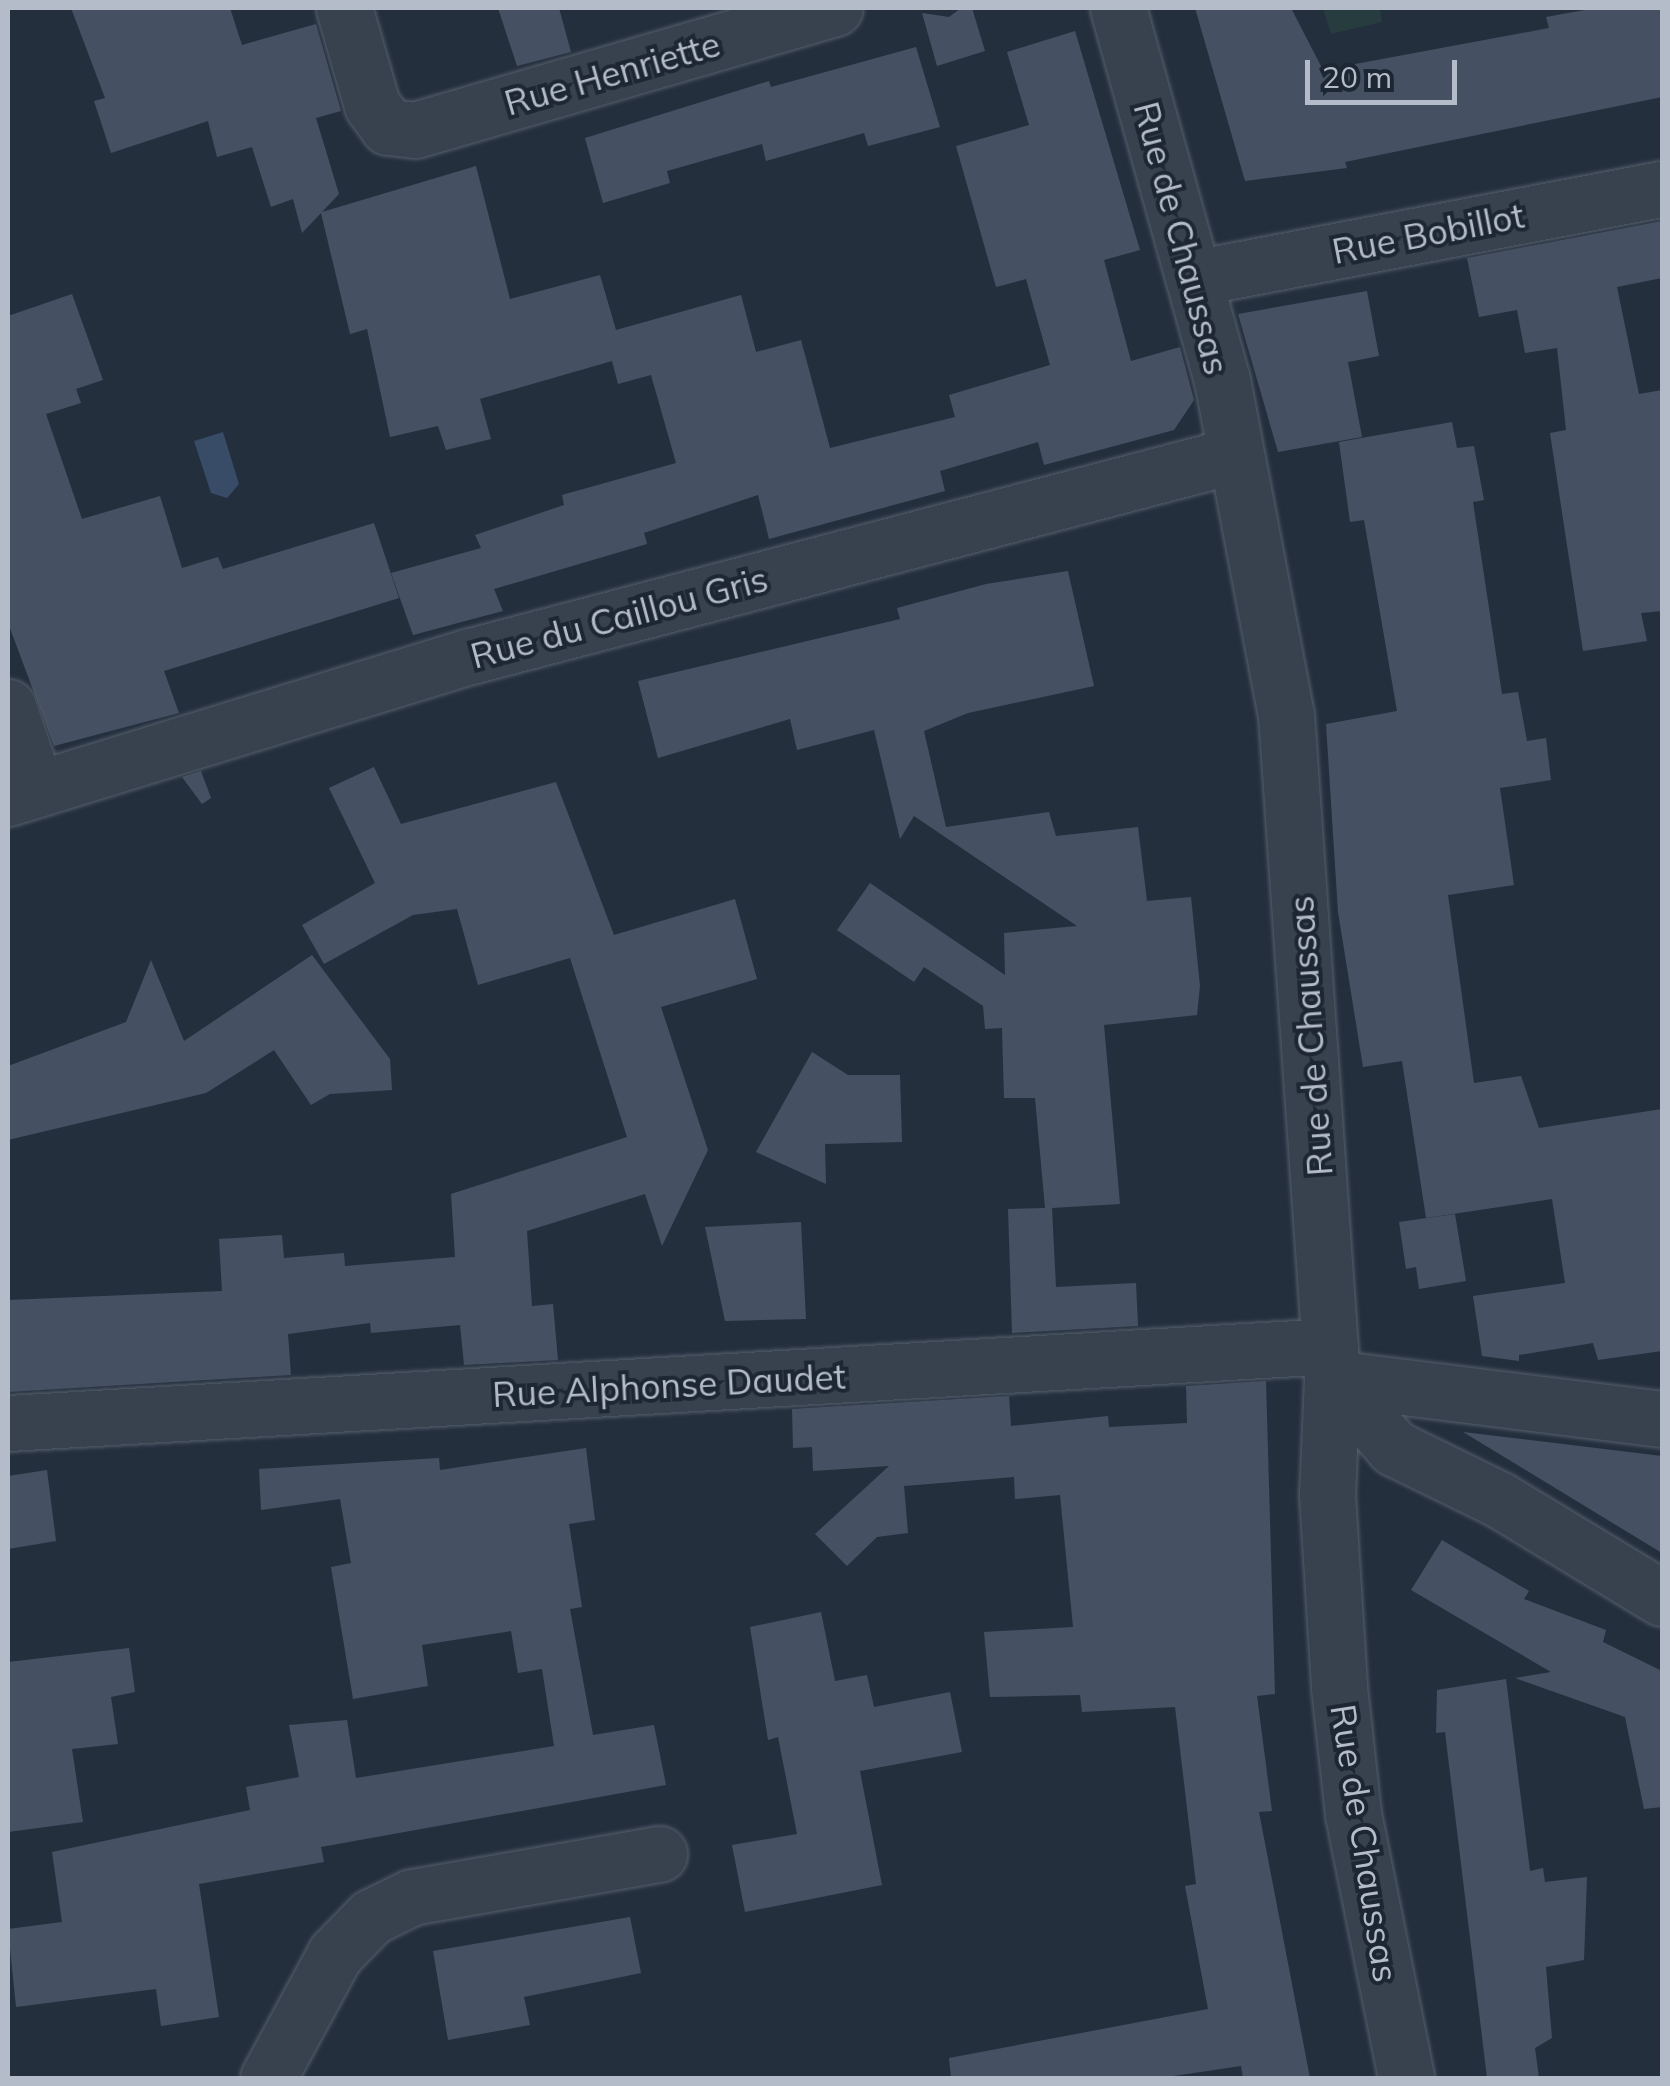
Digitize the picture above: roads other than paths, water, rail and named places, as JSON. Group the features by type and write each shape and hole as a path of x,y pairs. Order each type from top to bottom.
{"street":[{"name":"Rue Henriette","path":"344,8 372,104 388,127 415,130 836,8"},
{"name":"Rue de Chaussas","path":"1118,8 1194,278 1235,454 1286,714 1331,1362 1328,1495 1339,1687 1353,1814 1406,2078"},
{"name":"Rue Bobillot","path":"1194,278 1662,189"},
{"name":"Rue du Caillou Gris","path":"22,794 471,656 1235,454"},
{"path":"8,707 22,794"},
{"path":"1331,1362 1394,1448 1500,1500 1662,1598"},
{"name":"Rue Alphonse Daudet","path":"8,1423 1331,1362 1468,1396 1662,1419"},
{"path":"1468,1396 1464,1447 1500,1500"},
{"path":"268,2078 335,1954 371,1917 412,1897 659,1854"}],"water":[{"path":"223,432 239,484 227,498 211,493 194,441"}]}
